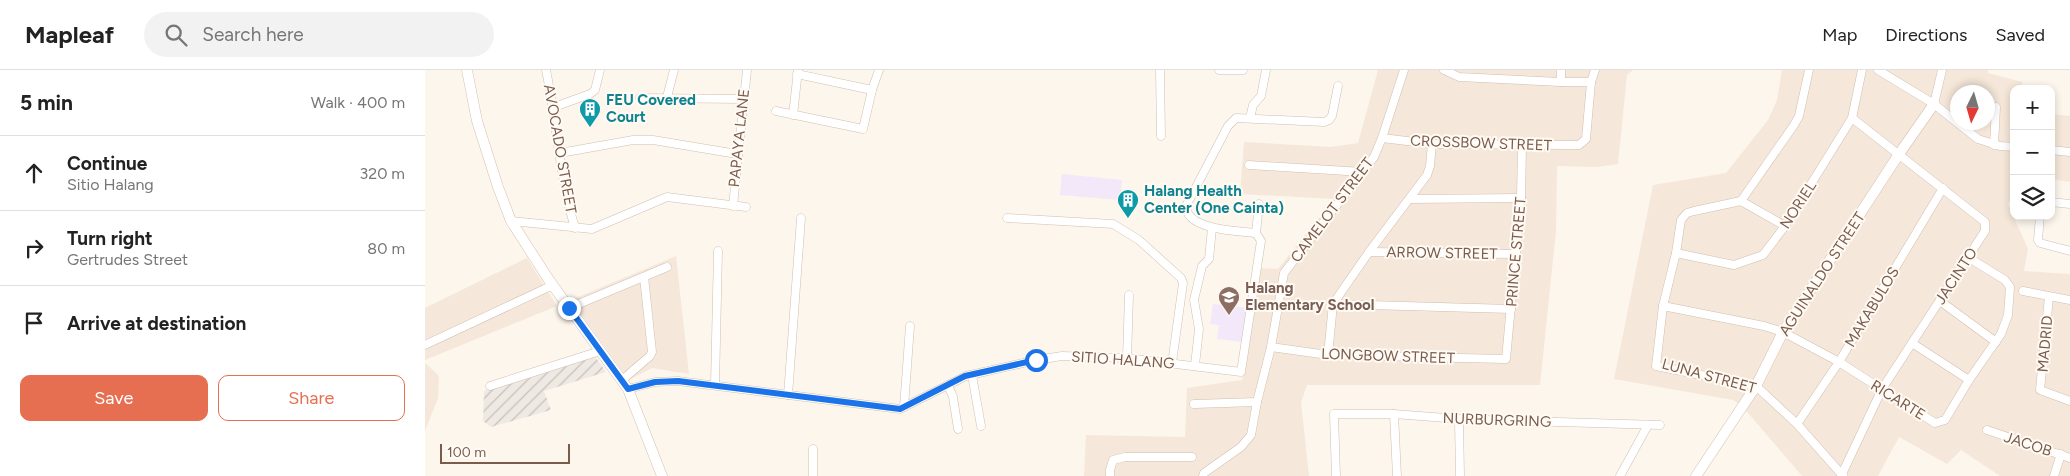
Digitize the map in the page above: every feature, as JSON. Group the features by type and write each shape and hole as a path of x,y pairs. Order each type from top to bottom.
{"street":[{"path":"467,70 477,121 511,221 553,286 625,385 662,476"},
{"name":"AVOCADO STREET","path":"546,70 554,107 566,198 575,228"},
{"path":"554,107 590,94 595,90 600,70"},
{"path":"667,97 674,70"},
{"name":"PAPAYA LANE","path":"733,206 747,70"},
{"path":"776,112 863,129 872,90 879,70"},
{"path":"1160,70 1161,136"},
{"path":"1219,70 1243,70"},
{"path":"1250,118 1253,105 1261,96 1266,70"},
{"name":"CAMELOT STREET","path":"1203,476 1204,473 1241,447 1251,435 1271,347 1284,273 1374,156 1382,138 1404,70"},
{"path":"1445,70 1459,77 1561,82 1591,82 1595,70"},
{"path":"1561,70 1561,82"},
{"path":"1785,226 1741,201 1799,116 1809,70"},
{"name":"NORIEL","path":"1676,253 1734,264 1763,255 1785,226 1852,118 1862,70"},
{"path":"1878,70 1934,104 1978,139 1994,145 2010,147"},
{"name":"AGUINALDO STREET","path":"1696,476 1756,386 1783,332 1899,154 1934,104 1942,70"},
{"path":"793,115 798,72 872,90"},
{"name":"CROSSBOW STREET","path":"1382,138 1432,144 1579,145 1586,139 1591,82"},
{"path":"1259,204 1256,232 1212,228 1191,218 1187,214 1186,206 1231,121 1236,118 1250,118 1324,122 1332,116 1338,86"},
{"path":"640,98 743,99"},
{"path":"1994,145 1996,107"},
{"name":"JACINTO","path":"1843,475 1882,389 1985,231 1985,222 1852,118"},
{"path":"559,153 633,140 653,140 737,154"},
{"path":"1328,356 1333,304 1369,252 1427,175 1430,166 1432,144"},
{"name":"PRINCE STREET","path":"1506,359 1521,198 1522,145"},
{"path":"2055,150 2070,152"},
{"path":"1249,165 1363,172"},
{"name":"MAKABULOS","path":"1797,424 1839,362 1943,188"},
{"path":"511,221 592,229 667,197 745,207"},
{"path":"1410,199 1521,198"},
{"name":"LUNA STREET","path":"1741,201 1687,213 1681,220 1676,253 1663,306 1656,366 1756,386 1797,424 1843,475"},
{"path":"2055,202 2070,204"},
{"path":"788,395 801,218"},
{"path":"1007,218 1113,224 1139,240 1161,259 1181,278 1183,283 1172,363"},
{"path":"2040,220 2038,240 2040,243 2070,251"},
{"path":"1195,365 1199,328 1195,300 1201,266 1209,258 1212,228"},
{"name":"SITIO HALANG","path":"625,385 678,381 900,409 947,385 972,375 1062,356 1127,358 1241,372 1261,241 1256,232"},
{"path":"715,385 718,251"},
{"name":"ARROW STREET","path":"1369,252 1516,254"},
{"name":"RICARTE","path":"1663,306 1764,326 1783,332 1839,362 1935,423 1945,420 1969,380 2001,334 2008,315 2010,287 2005,280 1969,258"},
{"path":"569,308 667,266"},
{"path":"625,385 652,352 643,277"},
{"path":"425,345 553,286"},
{"path":"2023,291 2070,300"},
{"path":"1127,358 1129,295"},
{"name":"MADRID","path":"2049,297 2040,390 2070,401"},
{"path":"1940,301 1996,342"},
{"path":"1333,304 1511,309"},
{"path":"904,407 910,326"},
{"path":"1912,343 1969,380"},
{"name":"LONGBOW STREET","path":"1271,347 1328,356 1506,359"},
{"path":"489,386 601,351"},
{"path":"972,375 981,426"},
{"path":"947,385 953,397 958,428"},
{"path":"1193,404 1257,402"},
{"name":"NURBURGRING","path":"1336,476 1334,414 1394,414 1459,420 1660,425"},
{"path":"1394,414 1397,476"},
{"path":"1459,420 1460,476"},
{"path":"1621,476 1648,425"},
{"name":"JACOB","path":"1987,430 2070,458"},
{"path":"813,449 813,476"},
{"path":"2054,476 2061,454"},
{"path":"1110,476 1109,470 1113,460 1125,457 1192,457"}],"shaded area":[{"path":"1378,70 1633,70 1627,75 1618,164 1597,167 1557,166 1556,231 1540,385 1307,385 1301,402 1309,476 1084,476 1086,435 1185,437 1187,388 1242,380 1260,268 1278,269 1334,199 1240,194 1244,142 1331,147 1358,143"},
{"path":"1782,70 1988,70 1988,73 2022,82 2022,85 2010,85 2010,201 2008,204 2010,220 2015,220 2028,249 2024,271 2070,274 2070,476 2000,476 1961,450 1947,464 1899,437 1878,476 1802,476 1742,406 1733,400 1614,379 1653,185 1726,173 1768,120 1777,100"},
{"path":"2055,114 2070,116 2070,182 2055,180"},
{"path":"1062,174 1122,180 1120,200 1060,195"},
{"path":"676,256 689,374 652,368 629,380 571,300"},
{"path":"527,258 557,306 425,360 425,308"},
{"name":"Halang Elementary School","path":"1213,304 1249,308 1243,342 1217,339 1219,325 1210,324"},
{"path":"594,355 606,372 544,391 551,410 491,427 483,421 484,391"},
{"path":"425,363 439,376 438,398 425,431"}],"place":[{"name":"FEU Covered Court","path":"590,128"},
{"name":"Halang Health Center (One Cainta)","path":"1128,219"},
{"name":"Halang Elementary School","path":"1229,316"}],"route":[{"path":"569,308 628,389 641,384 678,381 900,409 965,376 1036,360"}]}
